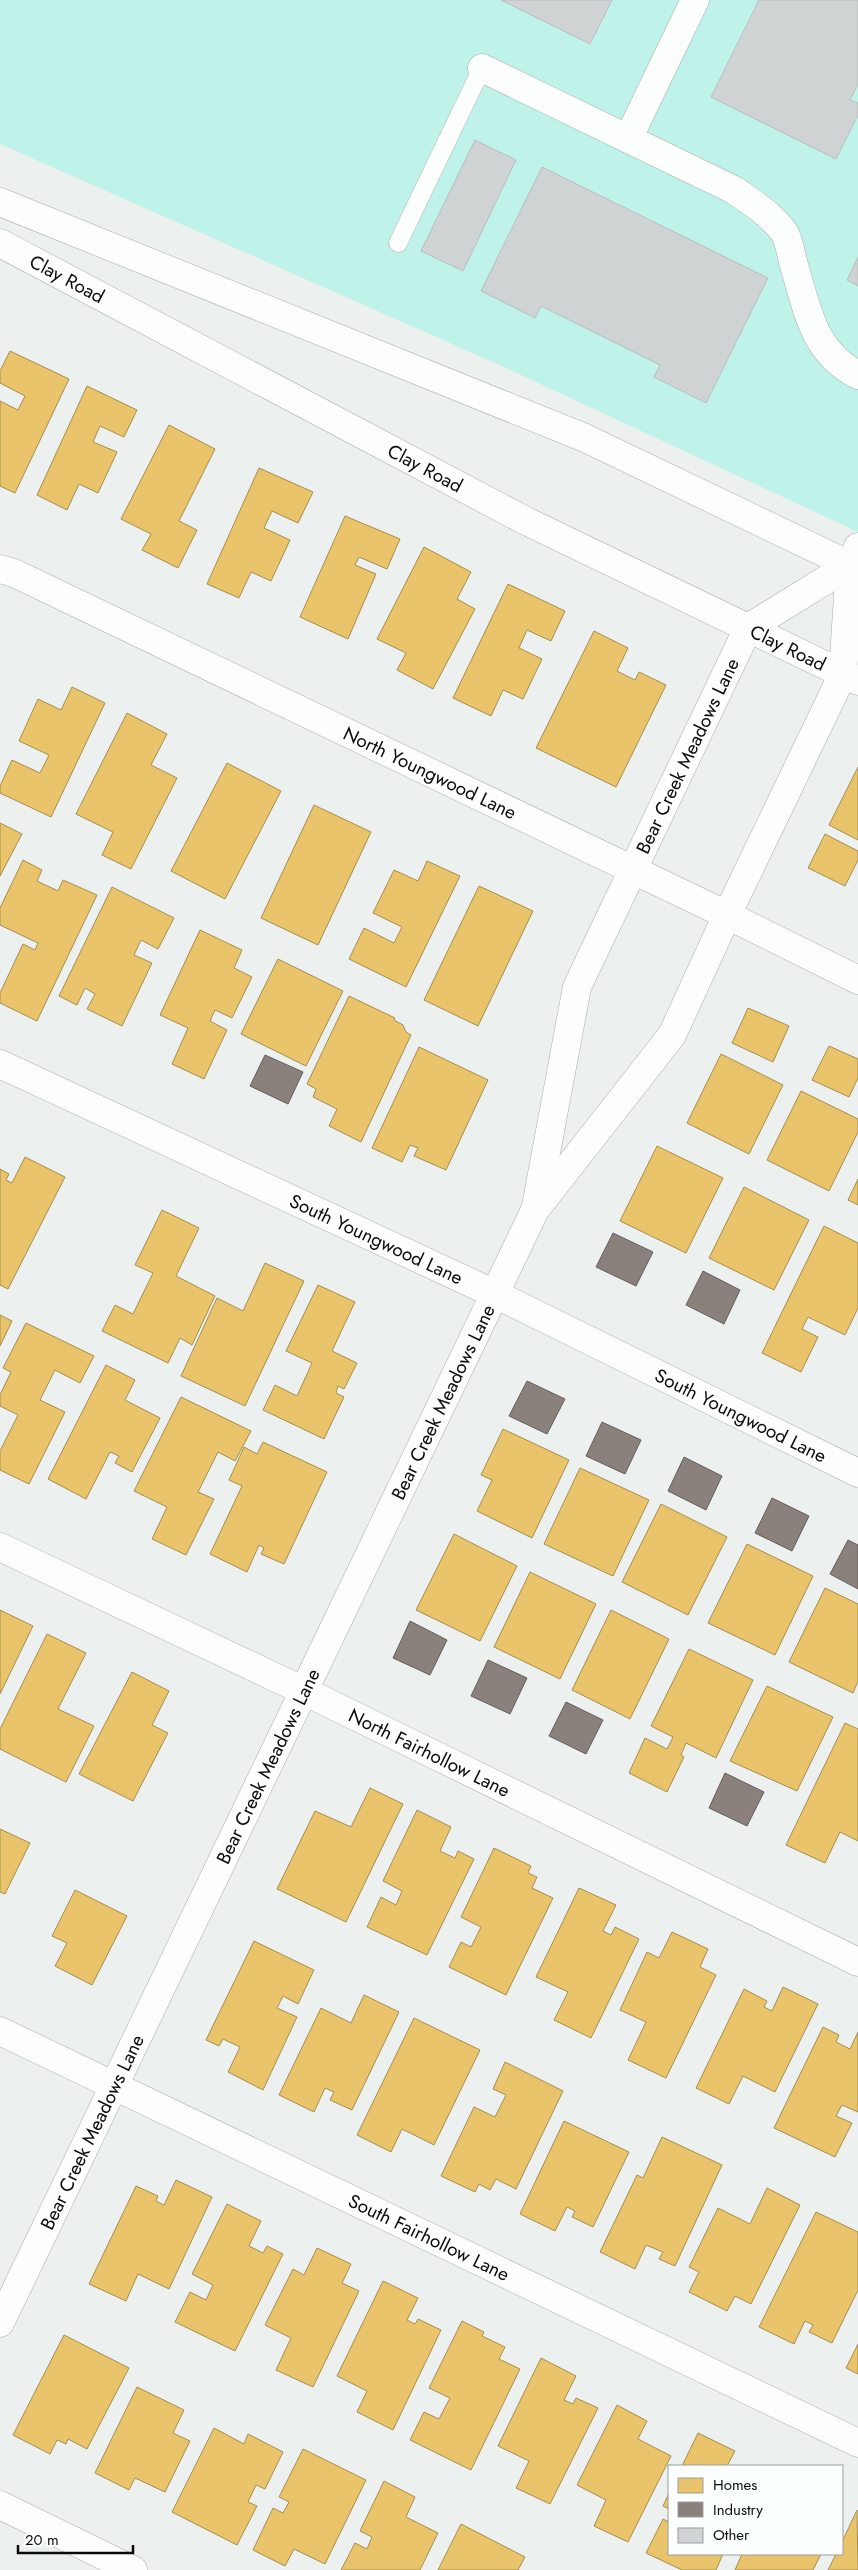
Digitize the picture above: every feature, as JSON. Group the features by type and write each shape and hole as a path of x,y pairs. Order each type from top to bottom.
{"street":[{"path":"628,139 695,0"},
{"path":"482,68 734,190 761,208 785,234 815,334 827,352 847,369 858,374"},
{"path":"0,202 585,438 855,560"},
{"name":"Clay Road","path":"0,243 526,521 850,677"},
{"path":"748,628 855,560"},
{"name":"Bear Creek Meadows Lane","path":"0,2323 535,1210 672,1035 727,915 850,677 855,560"},
{"name":"North Youngwood Lane","path":"0,569 14,573 727,915 858,980"},
{"name":"Bear Creek Meadows Lane","path":"535,1210 577,987 748,628"},
{"name":"South Youngwood Lane","path":"0,1064 495,1294 858,1473"},
{"name":"North Fairhollow Lane","path":"0,1547 304,1691 858,1962"},
{"name":"South Fairhollow Lane","path":"0,2031 858,2443"},
{"path":"0,2505 133,2570"}],"lane":[{"path":"398,242 482,68"}],"green space":[{"path":"0,0 858,0 858,532 506,368 0,144"}],"building: Homes":[{"path":"10,351 69,379 15,493 0,486 0,401 18,410 25,396 0,383 0,371"},
{"path":"87,386 137,410 124,437 100,426 93,442 117,452 98,493 79,484 67,510 37,495"},
{"path":"169,425 215,449 179,521 197,530 178,568 142,550 151,534 121,519"},
{"path":"259,468 313,492 298,523 272,511 264,528 290,540 271,581 251,572 239,598 207,584"},
{"path":"345,516 400,539 387,569 359,557 355,565 376,574 348,639 300,617"},
{"path":"424,547 471,572 457,599 475,609 433,689 397,670 406,653 377,639"},
{"path":"508,584 565,611 551,641 527,630 519,648 542,659 523,699 503,690 491,716 453,698"},
{"path":"594,631 628,648 617,671 635,680 639,672 666,685 616,787 536,748"},
{"path":"72,687 105,703 51,817 0,793 0,786 12,760 40,773 49,755 19,741 38,699 61,710"},
{"path":"127,713 167,734 151,765 177,778 131,869 102,855 113,832 76,814"},
{"path":"227,763 281,791 225,899 171,871"},
{"path":"858,767 858,840 829,825"},
{"path":"314,805 371,832 318,945 261,918"},
{"path":"0,823 22,834 0,876"},
{"path":"825,834 858,851 858,860 845,886 808,868"},
{"path":"23,860 42,870 37,881 58,891 63,880 97,895 37,1021 0,1003 0,993 23,944 35,950 38,943 0,925 0,908"},
{"path":"427,861 460,876 406,987 349,959 364,928 394,943 402,927 373,913 394,870 418,881"},
{"path":"479,886 533,911 478,1026 424,1000"},
{"path":"112,887 174,918 158,949 141,940 134,955 152,963 122,1026 87,1009 95,994 85,988 77,1005 59,996"},
{"path":"200,930 242,950 234,968 252,977 232,1018 215,1010 210,1021 227,1030 204,1079 172,1064 188,1028 160,1015"},
{"path":"278,959 343,991 306,1066 241,1034"},
{"path":"349,996 395,1018 394,1020 403,1025 406,1032 411,1035 361,1142 329,1126 337,1109 313,1097 316,1089 307,1084"},
{"path":"748,1008 789,1026 773,1062 732,1043"},
{"path":"829,1046 858,1059 858,1078 849,1097 812,1080"},
{"path":"419,1047 488,1080 446,1170 414,1156 418,1148 410,1145 402,1162 372,1148"},
{"path":"721,1054 783,1085 749,1154 687,1123"},
{"path":"801,1091 858,1119 858,1132 829,1191 767,1160"},
{"path":"657,1146 723,1178 686,1253 620,1221"},
{"path":"25,1157 65,1177 8,1289 0,1285 0,1169 9,1174 6,1180 12,1183"},
{"path":"858,1179 858,1205 848,1200"},
{"path":"744,1187 809,1220 774,1290 709,1258"},
{"path":"162,1210 199,1228 176,1276 215,1296 192,1345 180,1338 168,1363 102,1331 115,1305 133,1314 153,1273 135,1265"},
{"path":"824,1226 858,1243 858,1308 845,1335 808,1317 802,1329 818,1337 801,1372 762,1353"},
{"path":"265,1263 304,1281 245,1406 181,1376 217,1298 243,1311"},
{"path":"318,1285 355,1302 332,1351 357,1363 344,1389 338,1386 336,1393 344,1397 324,1439 263,1410 275,1385 297,1396 312,1363 286,1351"},
{"path":"0,1315 12,1321 0,1346"},
{"path":"26,1323 94,1356 80,1383 55,1370 40,1400 65,1412 29,1484 0,1470 0,1451 18,1415 0,1406 0,1395 11,1372 3,1368"},
{"path":"106,1365 135,1380 125,1400 160,1418 132,1472 115,1463 119,1456 110,1452 86,1499 48,1479"},
{"path":"181,1397 251,1431 235,1461 218,1452 198,1492 214,1499 186,1555 152,1539 167,1507 134,1491"},
{"path":"503,1429 569,1460 532,1538 477,1511 492,1480 481,1475"},
{"path":"263,1442 327,1472 284,1564 261,1554 264,1548 259,1545 247,1572 210,1554 242,1486 229,1480 244,1447 257,1454"},
{"path":"580,1468 649,1500 613,1576 544,1544"},
{"path":"661,1504 727,1537 688,1615 622,1582"},
{"path":"454,1534 517,1566 480,1641 416,1610"},
{"path":"747,1544 813,1576 775,1655 708,1623"},
{"path":"530,1572 596,1604 560,1679 494,1647"},
{"path":"825,1588 858,1604 858,1681 853,1693 789,1662"},
{"path":"0,1610 33,1626 0,1694"},
{"path":"611,1610 669,1639 630,1719 572,1690"},
{"path":"47,1634 86,1653 58,1709 94,1726 66,1782 0,1749 0,1729"},
{"path":"689,1649 753,1680 716,1758 686,1743 681,1755 684,1757 667,1792 629,1773 645,1738 667,1749 673,1737 651,1726"},
{"path":"132,1672 169,1691 152,1725 168,1733 133,1801 79,1774"},
{"path":"767,1686 833,1717 797,1791 730,1761"},
{"path":"845,1723 858,1729 858,1841 840,1832 825,1863 786,1845"},
{"path":"370,1788 403,1804 346,1922 277,1889 315,1811 351,1827"},
{"path":"417,1810 451,1827 440,1851 455,1858 458,1851 474,1859 427,1955 367,1927 381,1897 396,1905 402,1891 383,1881"},
{"path":"0,1829 30,1843 5,1894 0,1892"},
{"path":"494,1848 531,1866 528,1873 537,1877 532,1888 553,1898 506,1995 449,1967 461,1942 471,1947 481,1927 461,1917"},
{"path":"579,1888 616,1905 603,1931 611,1935 615,1927 639,1939 591,2038 554,2020 568,1992 536,1977"},
{"path":"75,1890 127,1916 92,1985 55,1966 67,1943 52,1936"},
{"path":"672,1932 708,1949 700,1967 716,1975 666,2078 628,2060 646,2022 620,2010 647,1952 659,1958"},
{"path":"254,1941 314,1970 298,2004 283,1996 277,2008 297,2017 263,2090 228,2072 240,2047 223,2039 219,2046 206,2040"},
{"path":"783,1987 818,2004 775,2092 743,2076 729,2104 696,2088 744,1989 767,2001 764,2007 772,2011"},
{"path":"364,1995 399,2012 352,2110 330,2100 334,2092 325,2088 314,2112 279,2095 321,2008 351,2023"},
{"path":"414,2018 480,2050 434,2145 402,2129 391,2152 357,2135"},
{"path":"823,2027 839,2035 836,2042 850,2049 858,2032 858,2112 842,2105 836,2116 852,2123 835,2157 774,2128"},
{"path":"505,2062 563,2091 516,2189 496,2179 490,2190 479,2184 475,2192 441,2176 474,2107 495,2117 506,2095 493,2089"},
{"path":"564,2121 629,2152 593,2227 572,2217 575,2211 567,2207 555,2231 520,2214"},
{"path":"662,2137 722,2165 675,2266 659,2259 663,2252 646,2245 635,2269 600,2252 637,2175 643,2178"},
{"path":"176,2180 212,2197 169,2289 138,2274 126,2301 89,2284 136,2186 158,2196 156,2201 164,2205"},
{"path":"767,2188 800,2205 751,2304 735,2296 727,2311 689,2292 699,2272 689,2267 718,2208 750,2224"},
{"path":"227,2204 261,2221 249,2246 263,2253 267,2246 283,2254 235,2351 175,2322 190,2292 206,2300 213,2285 192,2274"},
{"path":"816,2212 858,2232 858,2290 832,2343 809,2332 813,2325 805,2321 794,2344 759,2327"},
{"path":"317,2248 351,2264 342,2283 359,2291 313,2387 276,2370 291,2338 265,2325 293,2269 304,2275"},
{"path":"383,2281 418,2298 407,2320 415,2324 418,2319 441,2330 393,2430 357,2412 367,2391 337,2376"},
{"path":"462,2321 484,2332 482,2336 505,2347 499,2359 520,2369 471,2470 410,2440 424,2412 439,2419 450,2398 429,2388"},
{"path":"64,2335 129,2368 87,2449 68,2439 66,2444 57,2440 50,2454 13,2435"},
{"path":"858,2344 858,2374 846,2368"},
{"path":"541,2358 576,2376 564,2400 573,2404 576,2398 598,2408 550,2504 516,2488 529,2461 498,2446"},
{"path":"137,2387 184,2410 173,2433 190,2441 165,2492 135,2478 129,2490 95,2473"},
{"path":"617,2405 647,2421 638,2439 671,2456 628,2542 594,2526 606,2500 577,2485"},
{"path":"214,2428 244,2444 248,2434 283,2452 265,2489 256,2485 248,2502 257,2506 237,2545 172,2512"},
{"path":"698,2433 735,2451 728,2465 682,2465"},
{"path":"303,2449 366,2480 325,2564 294,2549 285,2566 253,2550 273,2508 283,2513 289,2502 279,2497"},
{"path":"384,2481 415,2497 406,2517 438,2533 420,2570 341,2570 355,2543 367,2549 372,2537 360,2531"},
{"path":"668,2495 668,2508 663,2506"},
{"path":"857,2510 858,2570 828,2570 836,2555 843,2555 843,2540"},
{"path":"663,2519 668,2522 668,2555 723,2555 716,2570 682,2570 646,2553"},
{"path":"461,2524 525,2557 518,2570 438,2570"},
{"path":"742,2555 820,2555 813,2570 735,2570"}],"building: Industry":[{"path":"265,1055 303,1072 288,1104 250,1086"},
{"path":"613,1233 653,1252 636,1286 596,1267"},
{"path":"703,1271 740,1290 724,1324 686,1305"},
{"path":"527,1381 565,1399 547,1434 509,1416"},
{"path":"602,1422 641,1440 625,1474 586,1456"},
{"path":"684,1457 722,1476 706,1510 668,1491"},
{"path":"772,1498 809,1516 792,1551 755,1533"},
{"path":"848,1540 858,1545 858,1589 830,1574"},
{"path":"410,1621 447,1640 430,1675 393,1658"},
{"path":"488,1660 527,1678 510,1714 471,1696"},
{"path":"566,1702 603,1720 586,1754 549,1736"},
{"path":"725,1773 764,1792 747,1826 709,1808"}],"building: Other":[{"path":"501,0 612,0 590,44"},
{"path":"759,0 858,0 858,84 850,100 858,103 858,115 836,159 711,97"},
{"path":"475,140 516,160 463,271 421,251"},
{"path":"542,167 768,278 706,403 654,377 660,365 541,306 535,318 481,291"},
{"path":"858,257 858,286 847,280"}]}
